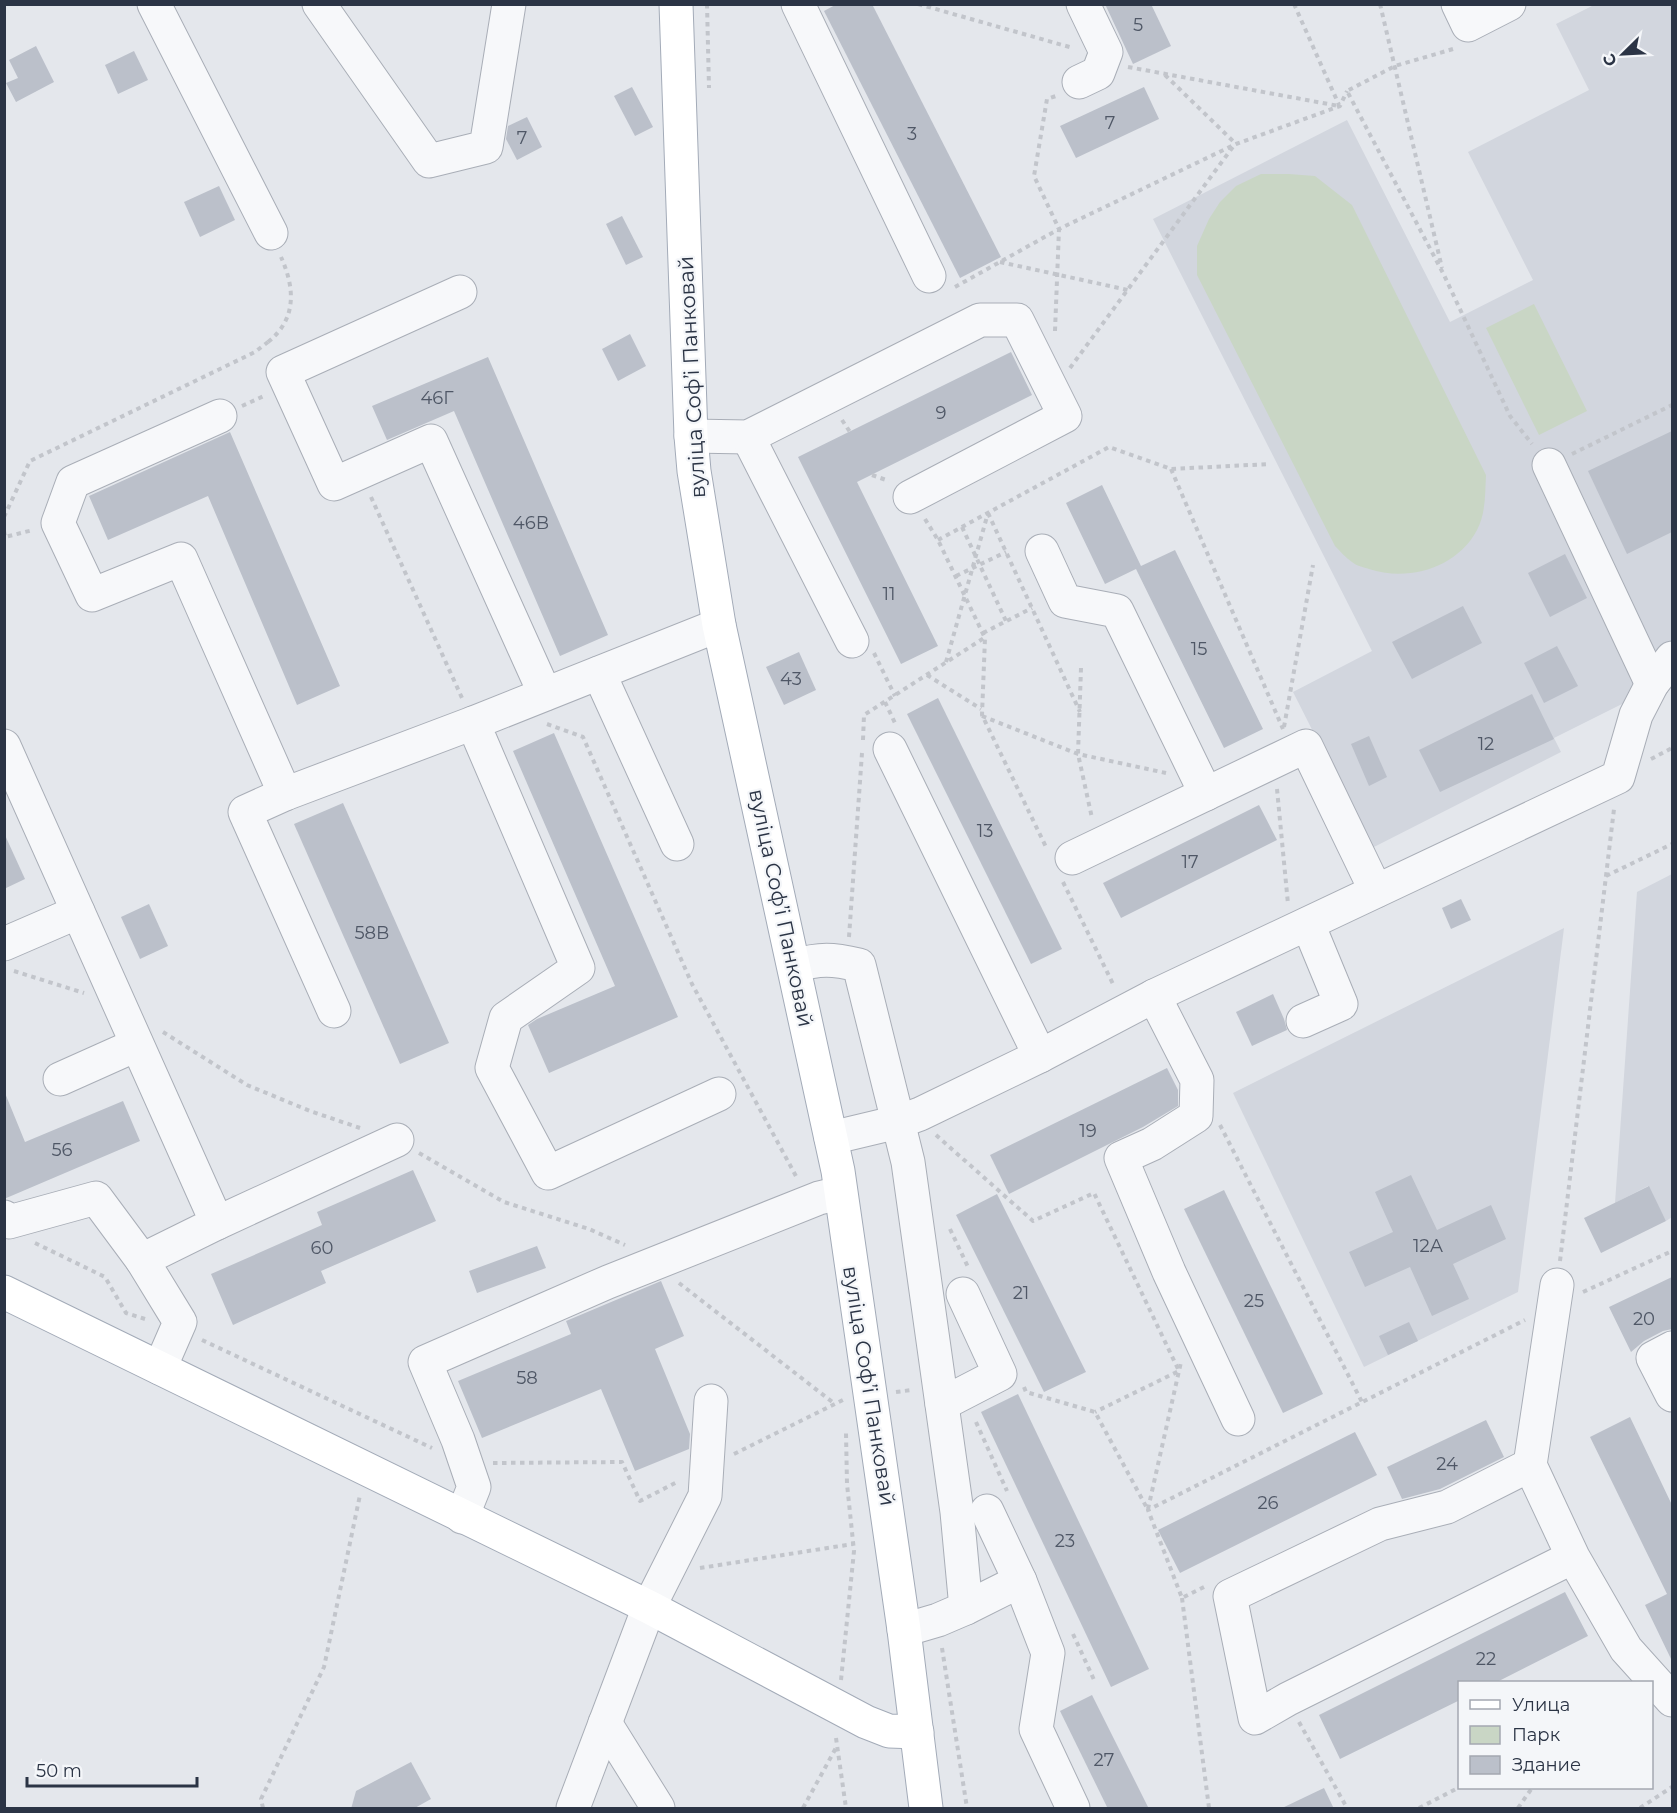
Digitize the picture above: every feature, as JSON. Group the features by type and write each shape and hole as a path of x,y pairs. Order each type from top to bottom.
{"main road":[{"name":"вуліца Софʼі Панковай","path":"676,4 694,471 719,625 831,1138 840,1193 858,1402 904,1630 926,1809"},
{"path":"4,1292 649,1607 866,1722 889,1731 916,1732"}],"street":[{"path":"154,4 271,233"},
{"path":"319,4 429,160 486,147 509,4"},
{"path":"798,4 939,283"},
{"path":"1079,82 1098,73 1106,51 1083,4"},
{"path":"1463,15 1509,4"},
{"path":"460,292 286,378 334,484 431,441 543,708"},
{"path":"691,436 748,437 980,320 1017,320 1065,416 910,497"},
{"path":"220,416 73,482 58,523 92,595 181,559 285,794"},
{"path":"748,437 852,641"},
{"path":"1548,465 1652,684"},
{"path":"1041,551 1065,601 1118,610 1203,788"},
{"path":"334,1011 245,812 285,794 473,723 543,708 599,673 719,625"},
{"path":"831,1138 909,1118 1040,1056 1154,996 1618,777 1636,715 1652,684 1672,658"},
{"path":"599,673 677,844"},
{"path":"473,723 578,968 506,1018 492,1068 548,1173 719,1094"},
{"path":"4,746 118,1004 147,1037 217,1223"},
{"path":"1085,852 1203,788 1274,761 1305,746 1376,891"},
{"path":"890,749 1040,1056"},
{"path":"4,944 78,912"},
{"path":"1299,928 1341,1004 1303,1021"},
{"path":"794,966 816,960 837,960 859,965 909,1118 908,1162 957,1512 952,1614"},
{"path":"1154,996 1197,1080 1196,1116 1152,1144 1121,1158 1169,1272 1239,1419"},
{"path":"60,1079 147,1037"},
{"path":"142,1260 397,1140"},
{"path":"462,1516 474,1487 458,1440 425,1362 654,1264 819,1198 840,1193"},
{"path":"4,1217 9,1222 96,1198 142,1260 180,1322 160,1368"},
{"path":"941,1395 1000,1374 963,1294"},
{"path":"1555,1296 1530,1465 1573,1557 1626,1649 1672,1700"},
{"path":"1672,1348 1653,1358 1672,1395"},
{"path":"573,1809 649,1607 705,1496 711,1401"},
{"path":"1530,1465 1447,1507 1380,1524 1230,1596 1255,1718 1298,1694 1573,1557"},
{"path":"987,1511 1020,1581 1048,1653 1036,1729 1073,1809"},
{"path":"904,1630 952,1614 1020,1581"},
{"path":"605,1723 658,1809"}],"path":[{"path":"707,4 709,96"},
{"path":"918,4 1054,42"},
{"path":"1294,4 1340,106"},
{"path":"1380,4 1444,275"},
{"path":"939,283 1000,262 1059,229 1236,144 1340,106 1347,91 1395,66 1470,44 1463,15"},
{"path":"1122,66 1340,106"},
{"path":"1164,74 1236,144"},
{"path":"1347,91 1444,275 1510,416 1548,465 1672,405"},
{"path":"1047,99 1034,176 1059,229 1055,333"},
{"path":"1053,391 1236,144"},
{"path":"4,517 30,461 255,352 287,322 292,298 286,269 271,233"},
{"path":"1000,262 1128,290"},
{"path":"220,416 286,378 268,342"},
{"path":"842,420 850,432"},
{"path":"1203,788 1078,754 982,715 984,636 938,540 1109,447 1171,469 1270,464"},
{"path":"1171,469 1284,730 1312,565"},
{"path":"360,473 473,723"},
{"path":"988,513 1080,712"},
{"path":"945,663 988,513"},
{"path":"4,531 5,537 58,523"},
{"path":"962,527 1006,621"},
{"path":"956,576 1006,552"},
{"path":"848,949 864,716 1006,621 1032,608"},
{"path":"1081,668 1078,754 1085,852"},
{"path":"927,675 982,709"},
{"path":"543,708 583,737 692,984 799,1182 806,1179"},
{"path":"1274,761 1299,928"},
{"path":"1555,1296 1618,777"},
{"path":"1605,877 1672,844"},
{"path":"4,967 118,1004"},
{"path":"147,1037 248,1085 310,1111 397,1140 504,1203 589,1229 639,1251 835,1404"},
{"path":"909,1118 931,1130 1033,1221 1094,1193 1179,1371"},
{"path":"1218,1122 1362,1402"},
{"path":"1148,1510 1362,1402 1555,1296 1672,1251"},
{"path":"1148,1510 1181,1360"},
{"path":"1026,1392 1095,1412 1179,1371"},
{"path":"858,1402 941,1395"},
{"path":"1095,1412 1148,1510 1182,1598 1209,1809"},
{"path":"846,1431 846,1484 854,1551 836,1734 846,1809"},
{"path":"262,1809 261,1799 324,1666 366,1468"},
{"path":"1182,1598 1213,1582"},
{"path":"952,1614 967,1809"},
{"path":"1294,1714 1347,1809"},
{"path":"803,1809 837,1746"},
{"path":"1419,1809 1458,1787"},
{"path":"1640,1809 1672,1787"},
{"path":"1518,1809 1531,1789"}],"shaded area":[{"path":"1594,5 1672,5 1672,679 1554,738 1561,752 1372,848 1293,692 1372,651 1153,219 1347,120 1450,322 1533,280 1468,152 1589,90 1556,24"},
{"path":"1672,874 1672,1217 1666,1221 1648,1186 1615,1203 1637,892"},
{"path":"1564,928 1518,1292 1364,1367 1233,1093"}],"green space":[{"path":"1261,174 1315,176 1352,205 1486,475 1484,510 1477,530 1457,554 1430,569 1400,574 1384,573 1356,564 1335,546 1197,275 1197,246 1209,219 1220,202 1236,186"},
{"path":"1534,304 1587,411 1539,435 1486,328"}],"building":[{"path":"837,4 872,4 1001,257 960,278 824,11"},
{"path":"1105,4 1151,4 1171,46 1133,64"},
{"path":"36,46 54,82 16,102 6,83 18,78 9,60"},
{"path":"134,51 148,80 118,94 105,65"},
{"path":"632,87 653,127 635,136 614,96"},
{"path":"1144,87 1159,119 1076,158 1060,126"},
{"path":"527,117 542,147 517,160 506,139 508,126"},
{"path":"219,186 235,220 200,237 184,202"},
{"path":"622,216 643,257 626,265 606,224"},
{"path":"630,334 646,366 618,381 602,349"},
{"path":"1011,352 1032,395 857,482 938,646 901,664 798,457"},
{"path":"488,357 608,635 560,656 454,411 387,440 372,406"},
{"path":"1672,431 1672,532 1627,554 1588,471"},
{"path":"230,432 340,686 297,705 208,496 108,540 89,496"},
{"path":"1102,485 1141,566 1175,550 1263,729 1224,748 1136,569 1105,584 1066,503"},
{"path":"1565,554 1587,598 1550,617 1528,573"},
{"path":"1463,606 1482,643 1412,679 1392,642"},
{"path":"1557,646 1578,686 1544,703 1524,663"},
{"path":"799,652 816,690 784,705 766,667"},
{"path":"1532,694 1554,739 1440,792 1419,750"},
{"path":"938,698 1062,949 1031,964 907,714"},
{"path":"554,733 678,1017 549,1073 528,1025 615,986 513,751"},
{"path":"1369,736 1387,777 1369,786 1351,744"},
{"path":"343,803 449,1043 400,1064 294,824"},
{"path":"1259,805 1277,840 1121,918 1103,883"},
{"path":"4,833 25,879 4,889"},
{"path":"1461,899 1471,920 1451,929 1442,908"},
{"path":"149,904 168,946 140,959 121,917"},
{"path":"1273,994 1287,1030 1252,1046 1236,1012"},
{"path":"1167,1068 1178,1090 1178,1106 1143,1127 1009,1194 990,1155"},
{"path":"5,1093 25,1142 123,1101 140,1141 4,1199"},
{"path":"413,1170 436,1221 321,1271 326,1283 233,1325 211,1274 322,1225 317,1212"},
{"path":"1411,1175 1437,1230 1491,1205 1506,1239 1453,1264 1469,1299 1432,1316 1410,1267 1365,1287 1349,1252 1393,1232 1375,1192"},
{"path":"1649,1186 1666,1221 1601,1253 1584,1218"},
{"path":"1224,1190 1323,1394 1283,1413 1184,1209"},
{"path":"997,1194 1086,1372 1044,1392 956,1215"},
{"path":"537,1246 546,1268 477,1293 469,1271"},
{"path":"1672,1277 1672,1329 1644,1341 1631,1352 1609,1307"},
{"path":"661,1281 684,1336 655,1349 690,1434 689,1449 635,1471 601,1389 482,1438 458,1381 571,1334 566,1321"},
{"path":"1409,1322 1418,1341 1388,1355 1379,1336"},
{"path":"1018,1394 1149,1669 1111,1687 981,1412"},
{"path":"1630,1417 1672,1505 1672,1661 1645,1605 1667,1594 1590,1437"},
{"path":"1486,1420 1504,1457 1440,1489 1402,1499 1387,1467"},
{"path":"1355,1432 1377,1475 1180,1573 1158,1530"},
{"path":"1565,1592 1588,1636 1499,1681 1458,1681 1458,1701 1340,1759 1319,1715"},
{"path":"1092,1695 1149,1809 1108,1809 1060,1711"},
{"path":"411,1762 431,1799 413,1809 351,1809 356,1791"},
{"path":"1324,1788 1334,1809 1280,1809"}]}
